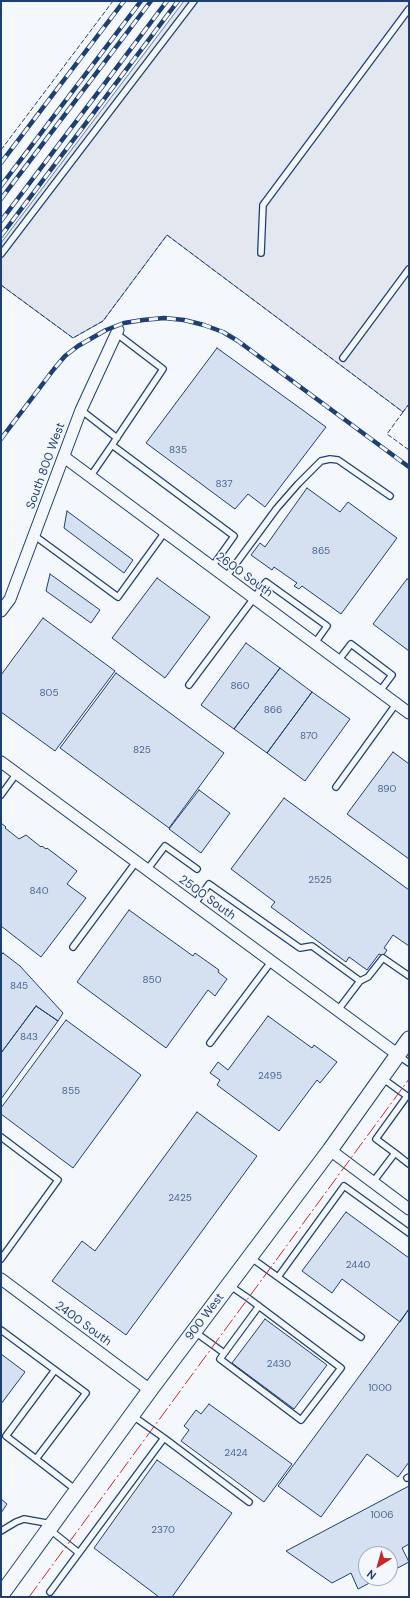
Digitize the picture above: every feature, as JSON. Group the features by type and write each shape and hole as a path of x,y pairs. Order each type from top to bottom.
{"main road":[{"name":"900 West","path":"1,1595 131,1415 330,1150 381,1077 403,1058 409,1039"}],"street":[{"name":"South 800 West","path":"1,611 10,599 35,536 81,410 118,332"},
{"name":"2600 South","path":"64,457 409,713"},
{"name":"2500 South","path":"1,762 403,1058"},
{"path":"330,1150 409,1209"},
{"name":"2400 South","path":"1,1279 150,1390"}],"lane":[{"path":"1,254 194,1"},
{"path":"261,253 263,205 409,9"},
{"path":"343,358 409,269"},
{"path":"90,477 163,369 118,332"},
{"path":"81,410 117,438"},
{"path":"112,445 234,536 212,567"},
{"path":"226,577 277,508 321,461 330,459 338,460 390,496"},
{"path":"35,536 118,597 165,532"},
{"path":"189,685 255,599 266,582 327,626 315,643"},
{"path":"338,660 351,644 392,675 380,691"},
{"path":"336,787 396,704"},
{"path":"1,795 17,773"},
{"path":"147,870 165,846 197,869"},
{"path":"72,947 136,862"},
{"path":"194,905 209,884 300,948 312,946 360,981"},
{"path":"338,1010 360,981 368,977 383,958 409,976"},
{"path":"210,1043 271,962"},
{"path":"381,1077 407,1096 376,1139 409,1164"},
{"path":"1,1137 58,1180 1,1259"},
{"path":"373,1182 395,1153"},
{"path":"278,1277 344,1186 409,1234"},
{"path":"250,1256 361,1337"},
{"path":"229,1285 259,1306 341,1368 301,1420 220,1359 259,1306"},
{"path":"1,1330 86,1393 36,1459"},
{"path":"195,1331 224,1353"},
{"path":"55,1370 6,1436 77,1490"},
{"path":"131,1415 249,1502"},
{"path":"50,1592 164,1438"},
{"path":"1,1531 24,1519 50,1526 79,1553"}],"shaded area":[{"path":"184,1 409,1 409,404 403,412 167,235 103,321 73,338 1,285 1,243"}],"building":[{"path":"217,348 326,427 265,507 248,494 235,509 146,443"},
{"path":"307,488 340,512 348,502 397,538 341,614 302,586 299,589 294,586 297,583 274,567 272,570 251,555 260,543 265,547"},
{"path":"67,511 133,560 124,573 64,528"},
{"path":"50,574 100,610 91,623 46,591"},
{"path":"157,578 210,617 165,678 112,638"},
{"path":"407,579 409,580 409,651 373,624"},
{"path":"43,618 115,671 55,751 1,712 1,675"},
{"path":"246,643 280,668 234,729 201,705"},
{"path":"280,668 312,692 267,753 234,729"},
{"path":"116,673 224,753 169,828 60,748"},
{"path":"312,692 350,719 305,781 267,753"},
{"path":"393,752 409,764 409,859 347,814"},
{"path":"199,790 230,813 201,853 169,829"},
{"path":"284,798 409,890 409,946 393,935 384,948 387,950 383,956 379,954 367,970 349,957 346,962 271,907 275,902 231,869"},
{"path":"1,823 19,839 26,835 41,847 47,848 77,871 67,884 86,898 41,957 1,926"},
{"path":"129,910 193,956 195,953 219,970 218,972 227,979 215,996 208,990 166,1048 77,982"},
{"path":"3,953 20,966 63,1013 58,1021 36,1006 1,1053 1,955"},
{"path":"36,1006 58,1021 1,1099 1,1053"},
{"path":"268,1016 312,1048 314,1045 337,1062 320,1083 317,1080 279,1131 217,1085 220,1080 210,1073 218,1062 228,1070"},
{"path":"66,1020 141,1075 73,1168 1,1114 1,1108"},
{"path":"197,1112 257,1156 126,1335 52,1281 82,1241 95,1251"},
{"path":"346,1212 409,1258 409,1309 400,1322 342,1279 332,1293 302,1271"},
{"path":"409,1309 409,1462 398,1477 367,1454 321,1517 278,1486"},
{"path":"265,1319 327,1365 294,1409 232,1363"},
{"path":"1,1354 25,1372 1,1404"},
{"path":"209,1404 292,1464 264,1502 181,1441 189,1430 184,1426 196,1410 201,1414"},
{"path":"157,1460 232,1513 172,1597 159,1597 94,1548"},
{"path":"409,1486 409,1544 402,1548 409,1562 398,1568 398,1546 358,1546 358,1586 364,1586 358,1589 351,1573 332,1583 286,1551"},
{"path":"1,1499 7,1504 1,1513"}],"railway":[{"path":"1,163 124,1"},
{"path":"1,186 141,1"},
{"path":"1,199 151,1"},
{"path":"1,221 167,1"},
{"path":"1,236 178,1"},
{"path":"1,439 54,369 65,356 78,346 106,330 124,323 164,318 184,320 204,325 223,332 238,341 409,467"}],"fence":[{"path":"1,150 113,1"},
{"path":"1,285 73,338 103,321 167,235 403,412 409,404"},
{"path":"403,412 387,434 409,450"}],"power":[{"path":"29,1597 409,1079"}]}
